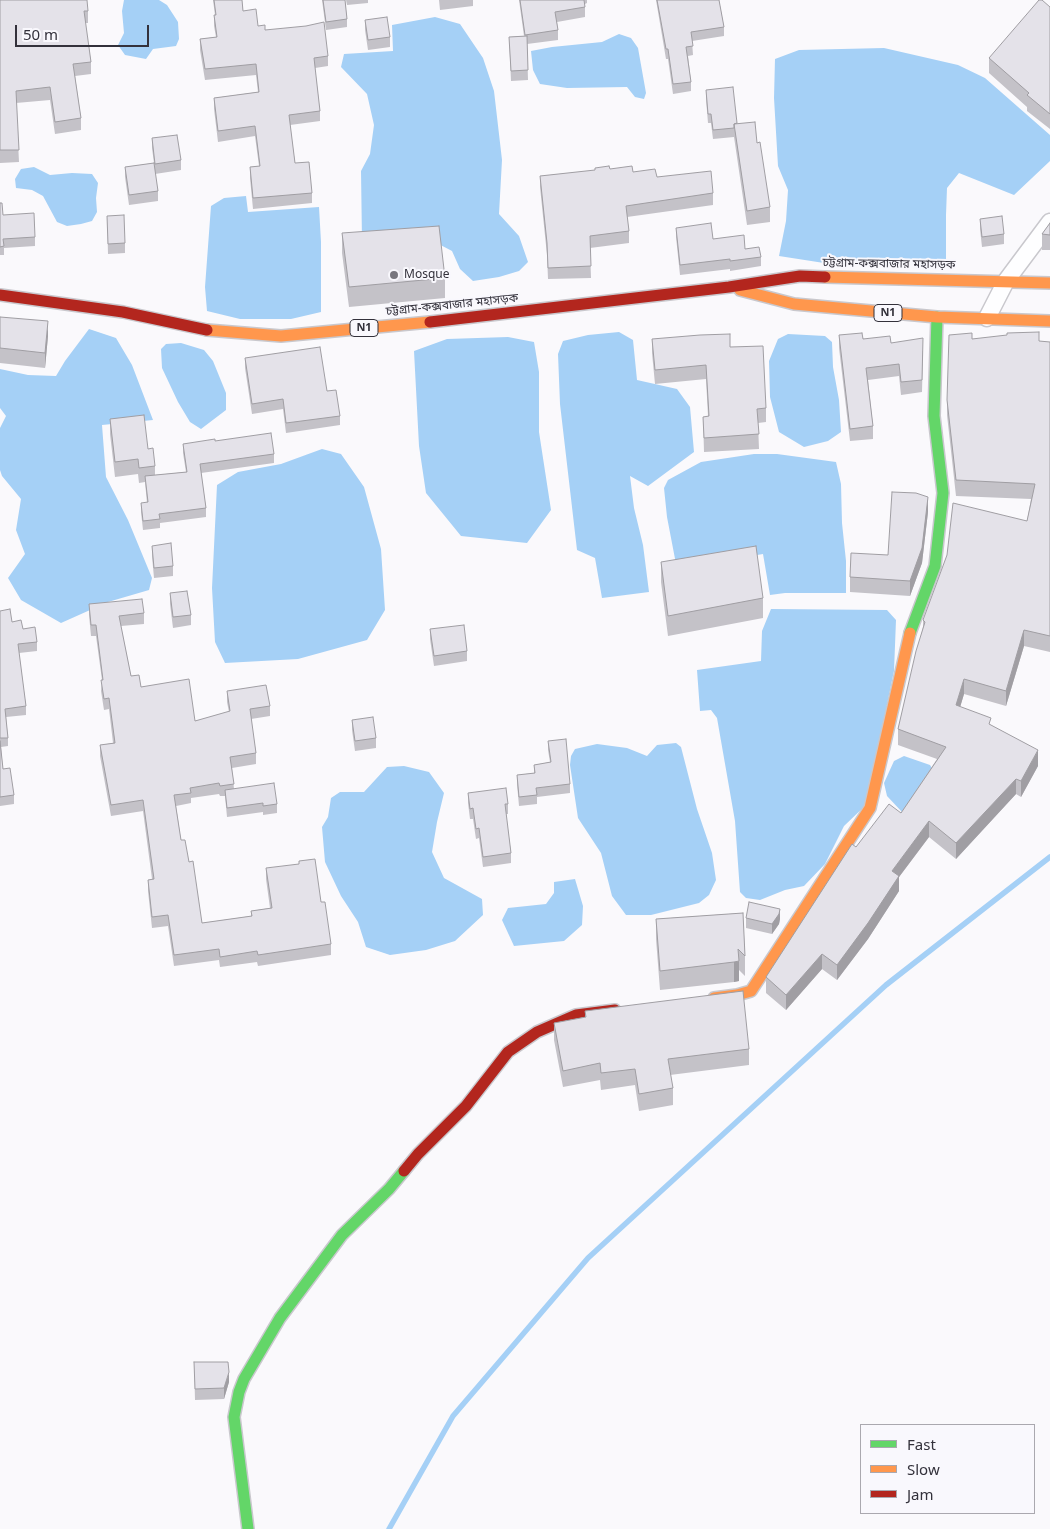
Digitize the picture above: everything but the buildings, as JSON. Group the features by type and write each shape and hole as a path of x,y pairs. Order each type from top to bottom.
{"main road":[{"name":"চট্টগ্রাম-কক্সবাজার মহাসড়ক","path":"0,295 123,312 203,330 281,336 445,320 729,287 800,276 1006,280 1050,283"},
{"name":"চট্টগ্রাম-কক্সবাজার মহাসড়ক","path":"729,287 794,304 937,318 1050,321"},
{"path":"701,999 737,995 751,991 870,808 911,630 935,566 943,493 934,416 937,318"},
{"path":"248,1529 234,1417 239,1392 260,1349 305,1283 342,1235 466,1106 508,1052 537,1032 576,1015 630,1008"}],"street":[{"path":"987,318 1006,280 1050,222"}],"water":[{"path":"124,0 159,0 167,5 178,22 179,39 176,46 153,49 146,59 125,55 118,45 124,33 122,11"},
{"path":"435,17 460,24 483,58 494,91 502,160 499,214 519,236 528,262 519,271 499,277 473,281 460,269 452,251 431,240 362,241 361,171 370,154 374,125 367,94 341,67 344,54 393,51 392,25"},
{"path":"619,34 631,38 638,48 646,93 644,99 635,97 627,87 567,88 540,84 533,70 531,51 602,42"},
{"path":"884,48 958,65 985,78 1050,135 1050,161 1014,195 959,173 947,188 946,259 915,262 824,263 779,256 786,221 788,190 778,166 774,98 775,59 799,50"},
{"path":"34,167 50,175 92,174 98,183 97,212 92,221 67,226 57,222 43,196 32,190 16,188 15,179 21,169"},
{"path":"246,196 248,212 319,207 321,312 291,319 240,319 207,311 205,287 211,206 224,198"},
{"path":"89,329 116,338 132,365 153,420 102,425 106,477 128,520 152,578 149,590 108,602 61,623 21,600 8,578 25,554 16,530 21,499 2,476 0,470 0,428 6,416 0,408 0,369 28,375 56,376"},
{"path":"619,332 633,340 637,380 677,389 690,407 694,452 648,486 630,476 634,508 643,545 649,592 602,598 595,558 577,550 560,404 558,354 563,341 588,335"},
{"path":"788,334 825,336 832,342 841,432 828,441 804,447 779,432 770,397 769,361 778,339"},
{"path":"508,337 534,342 539,372 539,432 551,510 527,543 461,536 426,493 419,446 414,351 447,339"},
{"path":"181,343 204,350 213,361 226,393 226,410 201,429 190,422 162,368 161,349 166,344"},
{"path":"322,449 341,454 364,487 381,549 385,610 367,640 298,659 225,663 215,642 212,588 217,485 238,472 281,464"},
{"path":"754,454 777,454 836,462 841,484 846,593 785,593 770,595 763,554 681,568 676,564 667,517 664,488 668,480 701,462"},
{"path":"771,609 887,610 896,620 894,671 866,805 844,826 825,864 804,886 785,890 760,900 746,898 740,892 735,821 717,718 711,710 700,711 697,670 761,661 762,631"},
{"path":"676,743 681,747 697,809 712,853 716,880 709,895 699,903 651,915 626,915 612,896 601,853 578,818 570,765 571,756 575,749 597,744 627,748 647,756 657,745"},
{"path":"904,756 930,765 933,770 902,812 887,796 884,783 894,761"},
{"path":"404,766 429,772 444,793 432,852 444,878 482,899 483,915 455,941 426,950 390,955 366,947 358,922 341,896 325,862 322,827 328,817 331,798 340,792 364,792 387,767"},
{"path":"575,879 583,906 582,925 564,941 514,946 502,920 508,908 546,904 554,893 554,882"}],"waterway":[{"path":"389,1529 453,1416 588,1258 886,985 1050,857"}],"traffic: fast":[{"path":"910,633 935,566 943,493 934,416 937,317"},
{"path":"248,1529 234,1417 239,1392 244,1379 280,1318 342,1235 389,1189 404,1171"}],"traffic: slow":[{"path":"825,277 1050,283"},
{"path":"740,290 794,304 937,317 1050,321"},
{"path":"207,330 281,336 430,322"},
{"path":"714,998 751,991 870,808 910,633"}],"traffic: jam":[{"path":"430,322 729,287 800,276 825,277"},
{"path":"0,295 123,312 207,330"},
{"path":"404,1171 418,1154 466,1106 508,1052 537,1032 576,1015 615,1010"}],"place":[{"name":"Mosque","path":"394,275"}]}
